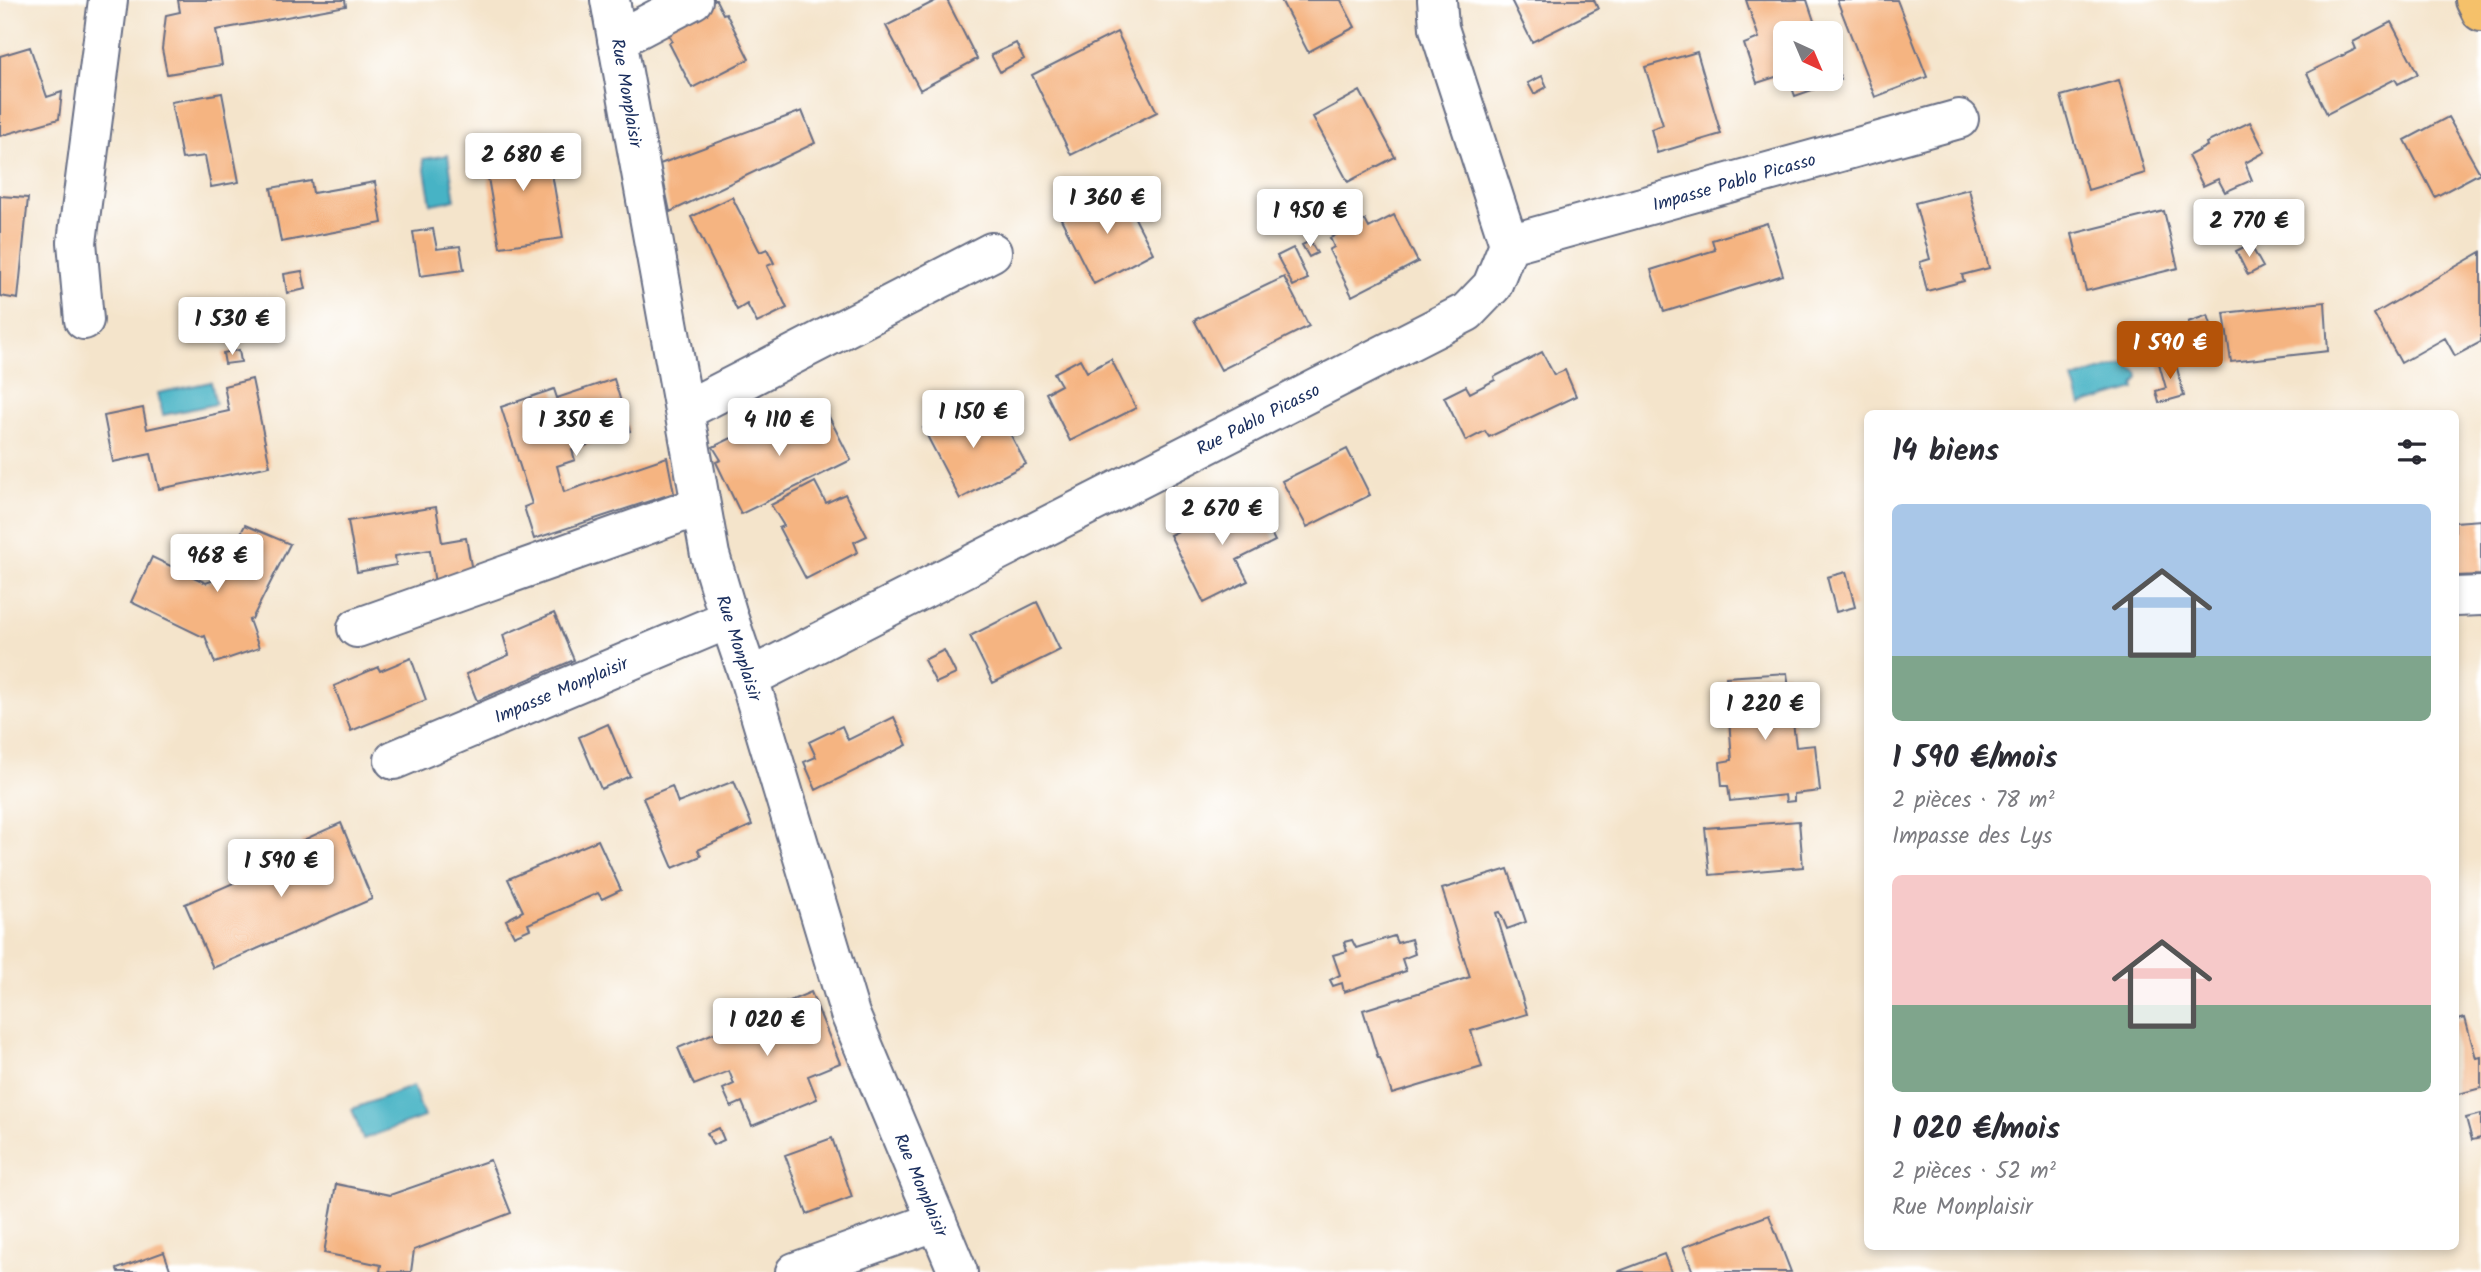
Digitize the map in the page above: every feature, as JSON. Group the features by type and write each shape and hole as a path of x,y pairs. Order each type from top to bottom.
{"main road":[{"path":"2474,0 2481,12"}],"street":[{"path":"85,320 77,242 108,0"},
{"name":"Rue Monplaisir","path":"610,0 710,555 850,1014 958,1272"},
{"path":"617,40 693,0"},
{"path":"1437,0 1439,28 1509,244"},
{"name":"Impasse Pablo Picasso","path":"1509,244 1959,119"},
{"name":"Rue Pablo Picasso","path":"749,678 1467,312 1492,286 1509,244"},
{"path":"684,411 992,252"},
{"path":"357,628 701,506"},
{"path":"2459,597 2481,596"},
{"name":"Impasse Monplaisir","path":"394,760 729,620"},
{"path":"795,1272 937,1221"}],"water":[{"path":"448,155 455,200 431,204 423,159"},
{"path":"2127,363 2138,372 2135,389 2081,405 2073,379"},
{"path":"211,382 216,404 163,415 158,393"},
{"path":"413,1086 424,1117 363,1139 352,1109"}],"building":[{"path":"178,0 345,0 346,6 216,30 222,65 167,74 162,49 166,15 180,12"},
{"path":"707,0 716,0 723,14 726,13 749,59 692,88 669,43 672,41 663,24"},
{"path":"937,0 947,0 977,59 920,90 886,26"},
{"path":"1281,0 1341,0 1355,27 1308,52"},
{"path":"1511,0 1594,0 1598,9 1532,42"},
{"path":"1746,0 1807,0 1814,21 1773,21 1773,78 1757,83 1744,44 1759,38"},
{"path":"1837,0 1897,0 1927,77 1875,97"},
{"path":"2391,22 2418,74 2398,84 2395,79 2327,114 2307,73 2356,49 2353,42"},
{"path":"1117,32 1157,112 1071,155 1032,75"},
{"path":"1016,43 1024,59 1000,72 991,55"},
{"path":"30,47 47,97 62,92 59,119 0,136 0,56"},
{"path":"1697,52 1721,134 1657,153 1651,129 1663,125 1645,67"},
{"path":"1542,76 1547,87 1534,94 1528,83"},
{"path":"2119,80 2145,173 2088,190 2061,96"},
{"path":"1360,91 1395,157 1348,182 1313,117"},
{"path":"1793,91 1809,91 1795,96"},
{"path":"222,93 239,182 211,187 205,156 182,159 171,102"},
{"path":"802,111 815,143 670,212 660,164"},
{"path":"2448,117 2480,173 2435,197 2405,140"},
{"path":"2250,122 2265,152 2245,163 2252,180 2225,192 2218,179 2203,186 2188,156 2207,146 2206,143"},
{"path":"546,138 563,238 500,247 483,149"},
{"path":"311,181 313,193 375,182 382,223 281,242 271,188"},
{"path":"1120,189 1153,253 1094,284 1061,219"},
{"path":"1969,189 1989,268 1962,275 1964,281 1927,291 1920,262 1930,259 1915,203"},
{"path":"0,196 28,198 18,299 0,296"},
{"path":"732,197 760,252 767,249 774,263 767,266 787,308 757,323 747,304 737,310 691,217"},
{"path":"2164,211 2178,268 2086,291 2072,234"},
{"path":"1394,215 1418,262 1352,296 1329,250 1334,247 1330,238 1365,220 1369,228"},
{"path":"1767,223 1783,275 1664,312 1651,270 1715,250 1712,240"},
{"path":"433,229 437,249 460,246 464,270 420,276 413,232"},
{"path":"1310,241 1317,253 1309,257 1302,245"},
{"path":"2250,244 2263,267 2248,275 2236,251"},
{"path":"1293,248 1308,279 1293,286 1277,256"},
{"path":"2481,252 2481,342 2455,356 2445,338 2401,363 2374,314"},
{"path":"302,271 306,289 287,293 284,274"},
{"path":"1284,277 1309,326 1221,370 1194,320"},
{"path":"2325,302 2328,351 2231,362 2224,313"},
{"path":"2208,315 2218,346 2197,352 2188,322"},
{"path":"239,350 241,362 225,364 223,353"},
{"path":"1542,352 1554,375 1565,370 1576,396 1489,437 1485,431 1466,441 1444,397 1466,386 1470,393"},
{"path":"2174,356 2184,396 2159,403 2156,391 2166,388 2158,360"},
{"path":"1080,359 1087,372 1111,359 1136,408 1070,441 1046,393 1061,385 1054,373"},
{"path":"252,379 270,466 159,489 151,454 113,462 104,416 143,408 147,429 229,411 224,386"},
{"path":"614,379 630,431 572,450 575,460 557,466 564,492 667,457 674,493 534,539 524,507 532,504 501,407 554,389 557,398"},
{"path":"965,405 977,428 1001,416 1026,464 960,499 923,428"},
{"path":"824,407 851,460 741,514 716,462 721,460 713,447 779,415 785,428"},
{"path":"1347,449 1370,495 1307,527 1282,481"},
{"path":"815,482 826,503 845,494 867,536 854,542 858,552 806,579 779,528 784,526 771,505"},
{"path":"1252,496 1275,541 1237,560 1248,581 1204,603 1170,535 1235,502 1238,506"},
{"path":"436,507 442,542 466,538 472,571 435,584 430,550 395,556 396,565 357,572 348,521"},
{"path":"2481,520 2481,575 2459,576 2459,522"},
{"path":"245,525 290,544 252,619 249,620 259,648 215,663 205,636 131,602 152,557 206,583 217,579"},
{"path":"1846,572 1855,607 1836,612 1827,577"},
{"path":"1037,602 1060,650 993,683 970,636"},
{"path":"554,613 574,660 477,701 466,674 509,655 503,635"},
{"path":"944,650 956,674 936,683 924,660"},
{"path":"411,658 426,700 351,731 334,686 378,667 380,671"},
{"path":"1787,673 1796,747 1815,745 1820,791 1794,794 1794,801 1786,802 1785,795 1730,801 1728,786 1722,786 1720,762 1732,760 1726,677"},
{"path":"894,717 907,745 816,790 804,762 816,757 809,742 842,726 848,740"},
{"path":"608,724 630,776 601,789 579,737"},
{"path":"734,781 752,825 698,850 701,856 673,868 643,798 672,786 678,803"},
{"path":"1799,821 1803,867 1710,875 1705,828"},
{"path":"341,823 372,899 213,968 185,904 305,852 301,841"},
{"path":"598,840 621,890 602,899 598,893 528,924 530,929 514,936 506,920 523,911 508,879"},
{"path":"1508,869 1526,922 1507,929 1500,912 1496,913 1527,1014 1471,1031 1482,1067 1392,1094 1363,1010 1470,977 1442,889"},
{"path":"1394,936 1397,943 1411,939 1415,954 1402,959 1406,971 1344,992 1342,983 1333,986 1330,980 1340,975 1333,955 1347,951 1344,942 1352,940 1356,948"},
{"path":"811,992 840,1063 808,1076 817,1099 752,1126 742,1102 731,1107 723,1089 734,1084 729,1071 694,1085 678,1048"},
{"path":"2465,1018 2476,1058 2481,1057 2481,1088 2459,1094 2459,1020"},
{"path":"2481,1114 2481,1138 2472,1140 2466,1118"},
{"path":"719,1128 724,1140 713,1145 707,1133"},
{"path":"832,1138 852,1197 807,1214 785,1155"},
{"path":"490,1160 511,1213 414,1250 411,1272 380,1272 381,1265 324,1253 336,1184 390,1195"},
{"path":"1769,1215 1791,1272 1693,1272 1683,1247"},
{"path":"164,1252 171,1272 118,1272 117,1269"},
{"path":"1664,1254 1671,1272 1617,1272"}]}
